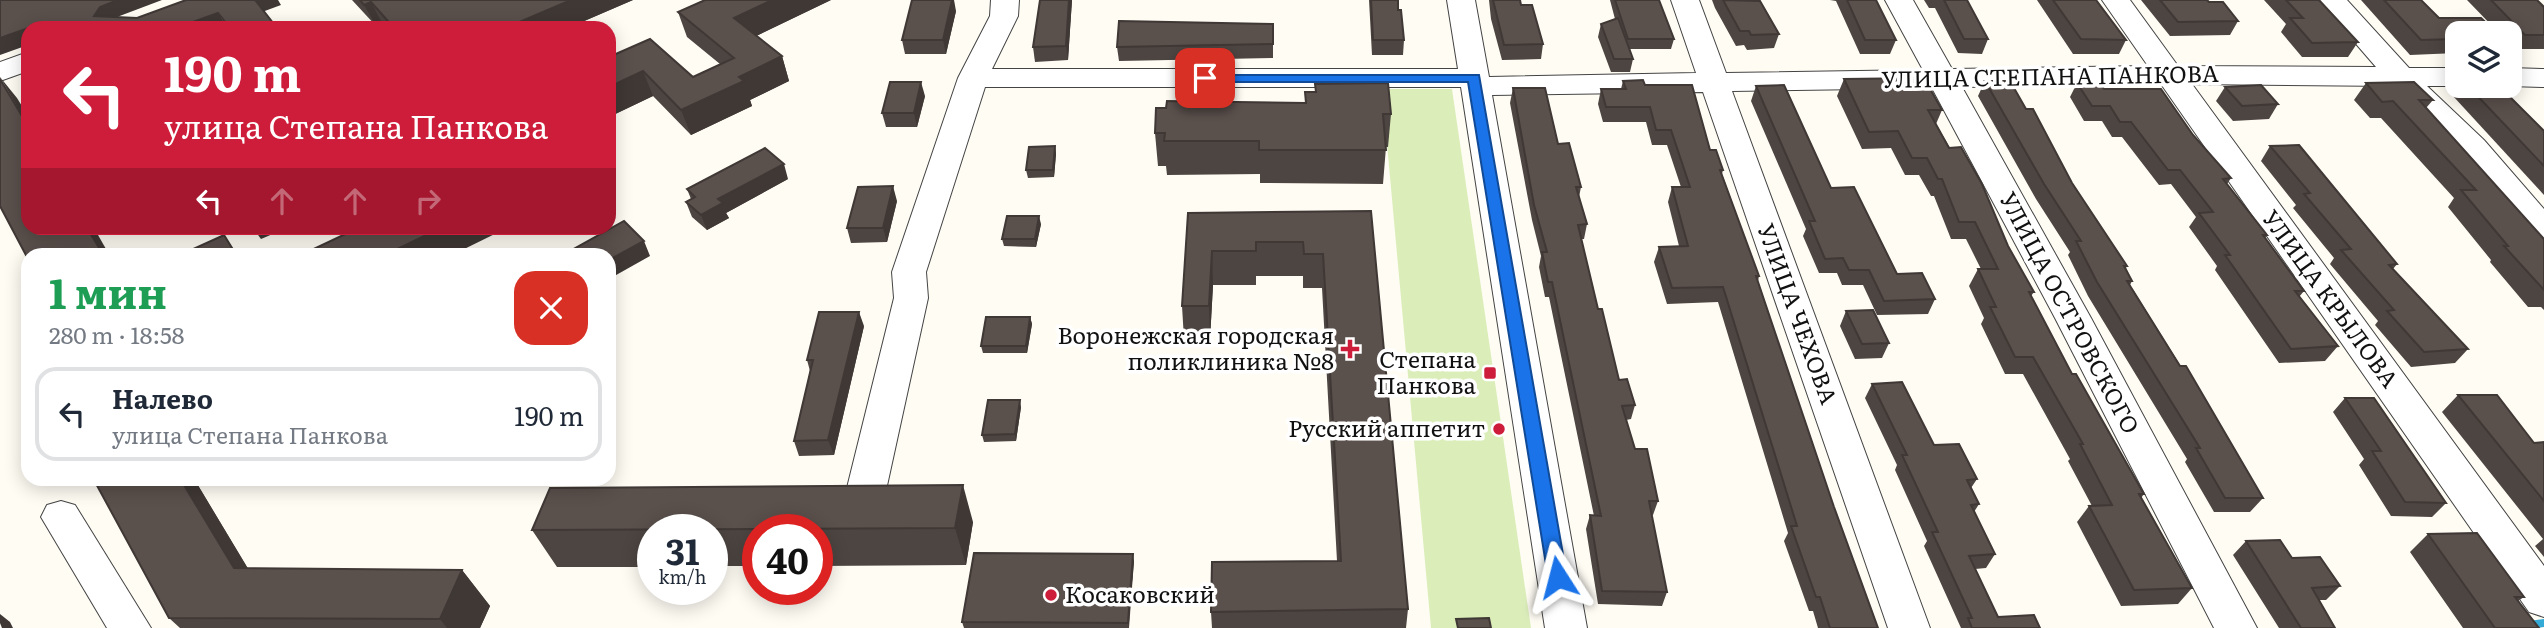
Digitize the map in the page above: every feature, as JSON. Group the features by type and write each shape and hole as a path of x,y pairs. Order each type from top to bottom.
{"street":[{"path":"863,504 911,298 909,272 973,78 1004,16 1005,0"},
{"path":"1461,0 1566,628"},
{"name":"УЛИЦА ЧЕХОВА","path":"1685,0 1909,628"},
{"name":"УЛИЦА ОСТРОВСКОГО","path":"1899,0 2073,318 2236,628"},
{"name":"УЛИЦА КРЫЛОВА","path":"2116,0 2544,599"},
{"path":"2332,0 2400,76 2473,147 2544,231"},
{"path":"0,72 21,64"},
{"name":"УЛИЦА СТЕПАНА ПАНКОВА","path":"973,78 1715,82 2169,75 2445,77"},
{"path":"2522,78 2544,78"},
{"path":"61,517 130,628"}],"green space":[{"path":"1382,89 1452,89 1531,628 1431,628"}],"building":[{"path":"0,0 118,0 100,7 94,16 137,18 186,0 255,0 272,21 224,21 218,13 196,21 21,21 21,31 0,38"},
{"path":"360,0 571,0 522,21 388,21 371,2 364,5"},
{"path":"705,0 772,0 734,18 782,56 739,77 744,81 681,110 643,71 616,84 616,54 650,39 693,77 734,58 678,12"},
{"path":"912,0 952,0 943,40 902,40"},
{"path":"1040,0 1069,0 1066,46 1033,47"},
{"path":"1371,0 1398,0 1404,40 1373,40"},
{"path":"1493,0 1520,0 1521,5 1532,5 1543,44 1504,45"},
{"path":"1615,0 1659,0 1674,39 1628,39"},
{"path":"1723,0 1760,1 1779,34 1751,35 1749,31 1740,31"},
{"path":"1847,0 1876,0 1896,40 1865,40"},
{"path":"1944,0 1967,0 1988,39 1964,39"},
{"path":"2053,0 2096,0 2126,40 2081,39"},
{"path":"2160,0 2223,2 2238,21 2178,22"},
{"path":"2286,0 2319,0 2358,42 2312,43 2290,18 2303,18"},
{"path":"2384,0 2421,0 2439,18 2481,18 2484,21 2445,21 2445,39 2421,40"},
{"path":"2491,0 2537,0 2544,7 2544,35 2525,35 2522,32 2522,21 2511,21"},
{"path":"1618,18 1633,59 1614,59 1601,24"},
{"path":"1119,21 1273,24 1273,44 1117,47"},
{"path":"1924,78 1942,110 1928,110 1949,148 1961,147 1982,184 2008,246 2034,292 2029,292 2072,374 2076,374 2144,494 2139,494 2192,588 2134,590 2089,506 2112,505 2080,444 2083,444 2033,357 2015,357 1990,307 1996,307 1978,269 1998,269 1975,222 1959,222 1942,179 1938,179 1927,158 1912,158 1898,131 1869,132 1844,79"},
{"path":"0,79 21,114 21,235 91,235 99,248 22,248 0,206"},
{"path":"1643,80 1645,85 1692,85 1710,150 1716,150 1723,170 1720,170 1759,276 1756,276 1834,507 1878,628 1830,628 1791,526 1797,526 1723,287 1672,288 1659,247 1688,246 1672,187 1690,187 1671,130 1656,130 1650,107 1606,107 1601,89 1626,89 1623,81"},
{"path":"1985,81 2010,81 2026,109 2033,109 2072,183 2127,266 2124,266 2132,281 2127,281 2180,366 2186,366 2263,498 2225,498 2196,448 2200,448 2097,282 2076,241 2081,241 2044,184"},
{"path":"890,82 921,82 914,113 882,113"},
{"path":"2414,82 2433,100 2419,100 2544,239 2544,290 2504,246 2508,246 2461,190 2476,190 2393,101 2382,102 2366,83"},
{"path":"1388,83 1391,114 1383,114 1386,150 1259,150 1259,141 1164,141 1165,133 1155,133 1156,108 1166,108 1167,101 1306,103 1305,92 1316,92 1315,84"},
{"path":"2077,83 2099,83 2104,89 2161,89 2193,135 2231,178 2223,179 2267,235 2263,235 2304,291 2295,291 2338,346 2291,349 2225,255 2230,255 2199,213 2213,212 2180,170 2168,170 2131,122 2120,122 2110,106 2092,106"},
{"path":"1784,85 1831,188 1854,187 1897,274 1922,273 1935,299 1884,301 1869,270 1849,270 1843,258 1825,259 1809,221 1815,221 1756,86"},
{"path":"2261,85 2278,104 2242,106 2225,87"},
{"path":"1513,88 1545,88 1558,144 1569,143 1581,187 1576,187 1587,224 1578,225 1598,309 1602,309 1619,380 1627,379 1635,405 1622,406 1635,449 1647,449 1658,501 1649,501 1667,592 1602,591 1590,515 1601,516 1552,282 1548,282 1542,252 1547,252 1534,205"},
{"path":"2479,98 2511,98 2544,131 2544,166"},
{"path":"2299,145 2397,264 2389,265 2468,349 2424,352 2387,311 2394,310 2341,250 2351,249 2304,194 2310,193 2270,146"},
{"path":"1055,146 1053,170 1026,170 1029,147"},
{"path":"765,148 784,164 718,199 723,203 701,215 686,202 695,197 687,189"},
{"path":"893,186 883,228 847,228 858,187"},
{"path":"1371,211 1408,609 1211,612 1212,562 1341,561 1323,254 1304,254 1303,242 1256,242 1256,251 1212,251 1209,306 1182,306 1188,213"},
{"path":"1007,216 1039,216 1035,239 1002,239"},
{"path":"624,221 644,241 616,256 616,248 575,248 599,235 616,235 616,225"},
{"path":"224,235 232,248 196,248"},
{"path":"343,235 426,235 400,248 316,248"},
{"path":"1873,310 1889,343 1862,344 1846,311"},
{"path":"819,312 859,312 828,440 794,441 813,360 807,360"},
{"path":"986,317 1030,317 1026,346 981,346"},
{"path":"1902,382 1934,445 1959,444 1977,479 1967,480 1979,504 1971,505 1995,554 1969,556 1998,617 2034,615 2040,628 1972,628 1968,618 1972,618 1932,532 1938,532 1902,455 1907,455 1872,384"},
{"path":"2458,395 2497,395 2534,443 2544,442 2544,501"},
{"path":"2345,398 2374,398 2446,503 2405,502 2372,451 2381,451"},
{"path":"988,400 1020,400 1015,434 982,435"},
{"path":"963,485 955,528 833,529 833,514 742,514 742,529 728,529 728,514 637,514 637,530 532,530 550,488"},
{"path":"97,486 185,486 234,568 462,570 440,619 169,618"},
{"path":"2477,533 2524,597 2515,597 2539,628 2495,628 2428,534"},
{"path":"2280,540 2292,558 2320,557 2340,586 2312,588 2335,628 2301,628 2246,541"},
{"name":"Косаковский","path":"974,553 1133,554 1128,623 962,622"},
{"path":"1489,618 1491,628 1458,628 1456,619"}],"waterway":[{"path":"2529,625 2544,623"}],"place":[{"name":"Воронежская городская поликлиника №8","path":"1350,349"},
{"name":"Степана Панкова","path":"1490,373"},
{"name":"Русский аппетит","path":"1499,429"},
{"name":"Косаковский","path":"1051,595"}],"route":[{"path":"1205,78 1474,78 1558,577"}]}
